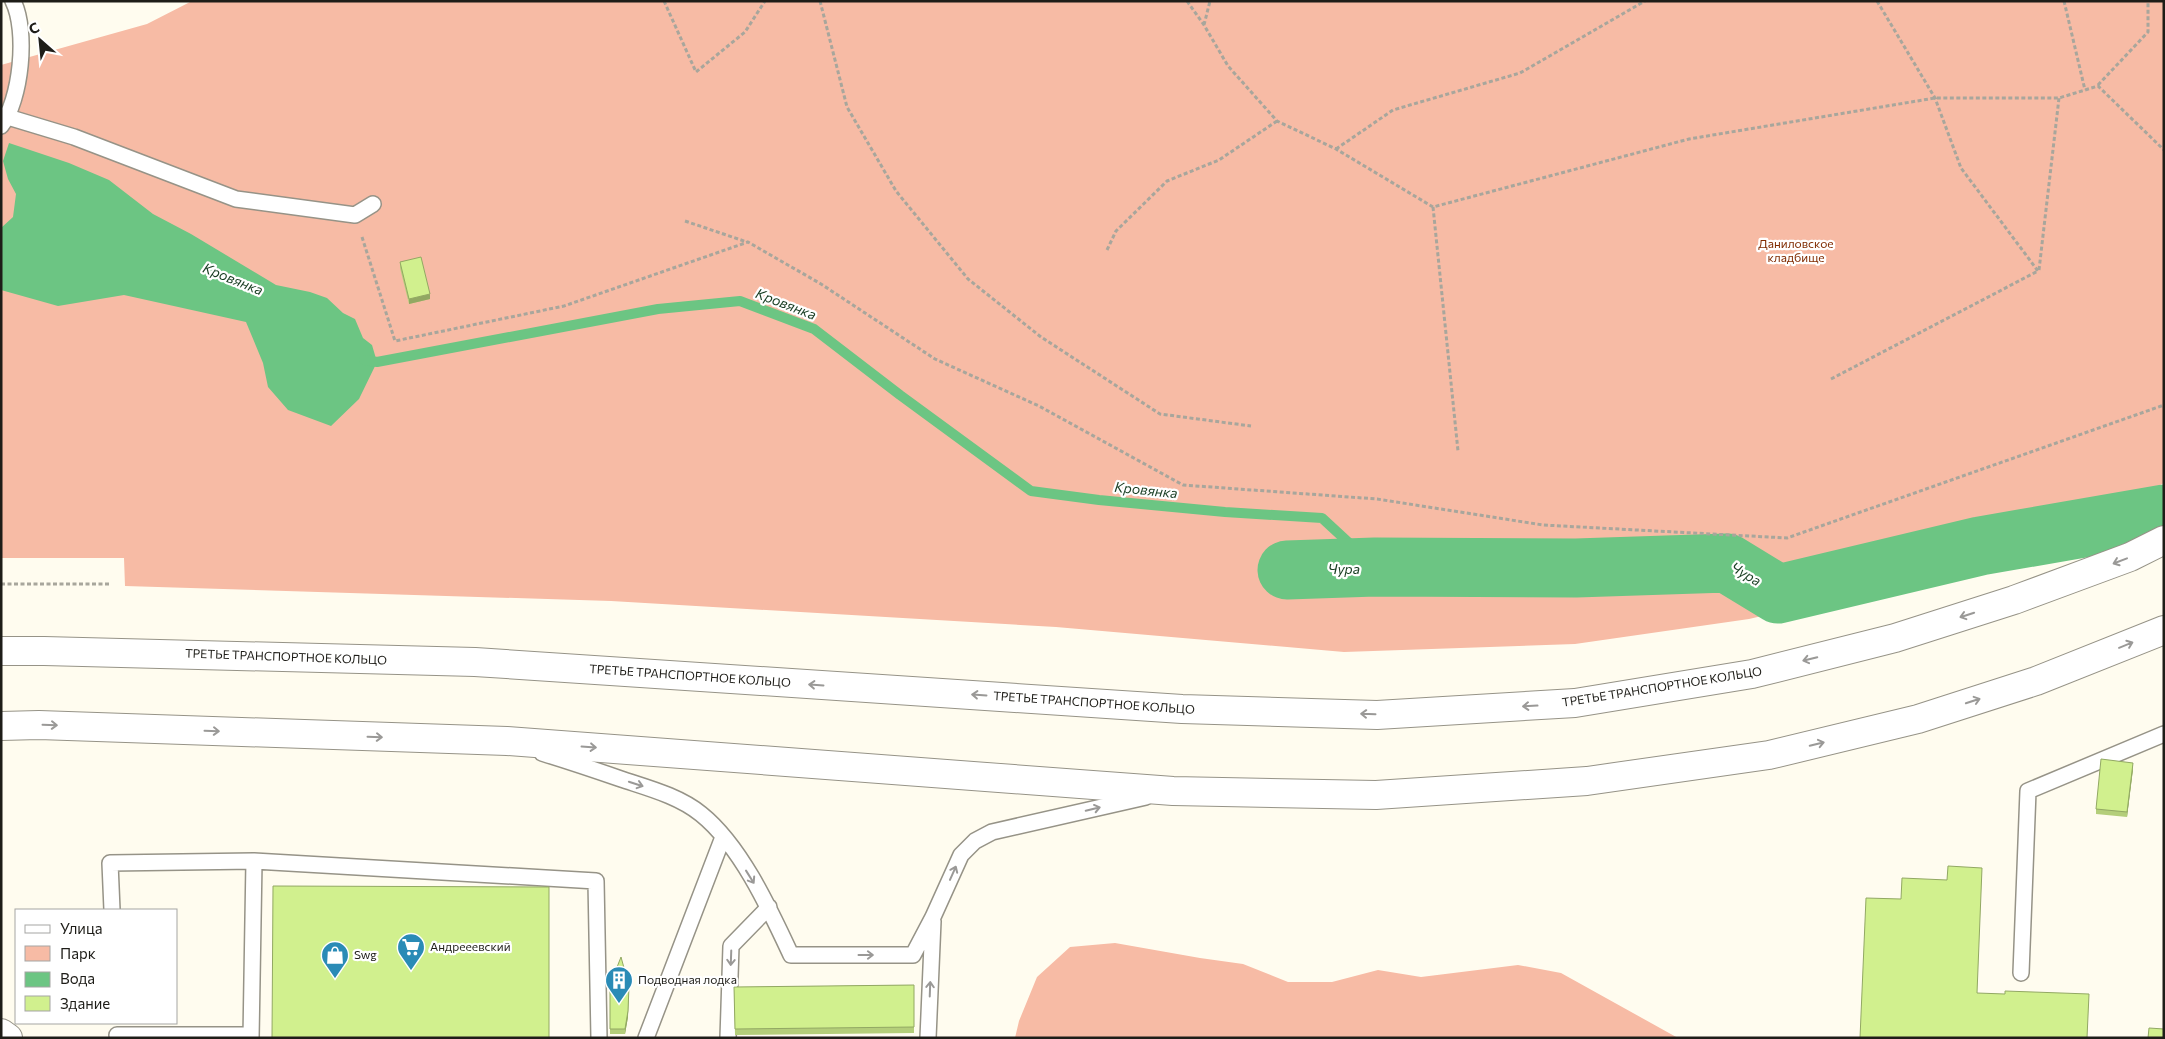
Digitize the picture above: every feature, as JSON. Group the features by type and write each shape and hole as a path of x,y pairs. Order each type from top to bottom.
{"main road":[{"name":"ТРЕТЬЕ ТРАНСПОРТНОЕ КОЛЬЦО","path":"1,651 475,662 1182,709 1377,715 1575,703 1752,674 1896,638 2014,600 2130,557 2164,540"},
{"path":"1,726 39,725 507,741 1173,791 1376,795 1587,781 1769,755 1927,716 2036,681 2164,630"},
{"path":"1,1033 8,1038"}],"lane":[{"path":"13,1 21,32 18,87 4,119 74,136 236,198 355,215 373,204"},
{"path":"2021,973 2028,791 2164,734"},
{"path":"507,741 662,793 701,814 723,837 769,907 791,955 913,955 933,917 961,855 975,841 992,832 1173,791"},
{"path":"646,1038 723,837"},
{"path":"112,909 110,862 254,861 596,881 599,1038"},
{"path":"117,1032 251,1037 254,861"},
{"path":"728,1038 731,946 769,907"},
{"path":"928,1038 933,917"}],"path":[{"path":"664,1 696,72 745,32 765,1"},
{"path":"820,1 847,107 896,192 968,279 1041,337 1160,414 1251,426"},
{"path":"1187,1 1204,25 1228,66 1277,121 1336,149 1433,207 1689,139 1935,98 2058,98 2098,86 2148,32 2148,1"},
{"path":"1204,25 1210,1"},
{"path":"1336,149 1392,110 1520,72 1645,1"},
{"path":"1877,1 1935,98 1961,168 2038,271"},
{"path":"2064,1 2085,90"},
{"path":"2098,86 2164,150"},
{"path":"2038,271 2058,98"},
{"path":"1107,250 1116,231 1167,181 1219,160 1277,121"},
{"path":"1433,207 1458,451"},
{"path":"355,215 395,341 564,306 748,242"},
{"path":"685,221 748,242 821,284 935,359 1039,406 1183,485 1378,499 1543,525 1788,538 2164,405"},
{"path":"1831,379 2038,271"},
{"path":"1,584 110,584"}],"green space":[{"name":"Даниловское кладбище","path":"192,1 2164,1 2164,483 2138,497 1917,580 1749,619 1575,644 1344,652 1056,627 611,601 125,586 124,558 1,558 1,65 147,24"},
{"path":"1115,943 1243,964 1288,982 1332,982 1378,970 1421,977 1518,965 1561,973 1678,1038 1015,1038 1019,1021 1037,977 1070,947"}],"water":[{"path":"9,143 69,163 109,180 153,214 191,234 276,285 310,292 327,298 343,313 355,319 363,338 372,345 377,362 359,399 331,426 288,410 268,387 263,363 246,322 124,295 58,306 1,290 1,228 13,217 16,194 8,179 3,161"}],"building":[{"path":"421,257 430,294 409,299 400,262"},
{"path":"2101,759 2133,763 2127,812 2096,809"},
{"path":"1948,866 1982,868 1977,993 2005,994 2005,991 2089,994 2087,1038 1860,1038 1866,898 1901,899 1902,878 1947,880"},
{"name":"Андрееевский","path":"273,886 549,887 549,1038 272,1038"},
{"name":"Подводная лодка","path":"621,957 629,986 628,1011 625,1029 610,1029 610,985"},
{"path":"914,985 914,1027 735,1029 734,987"},
{"path":"2149,1028 2164,1029 2164,1038 2148,1038"}],"waterway":[{"name":"Кровянка","path":"364,360 377,362 658,309 740,301 814,329 1031,491 1099,500 1225,512 1322,518 1375,567"},
{"name":"Чура","path":"1287,570 1375,567 1576,568 1727,563 1778,594 1980,546 2164,514"}],"place":[{"name":"Андрееевский","path":"411,971"},
{"name":"Swg","path":"335,979"},
{"name":"Подводная лодка","path":"619,1004"}]}
